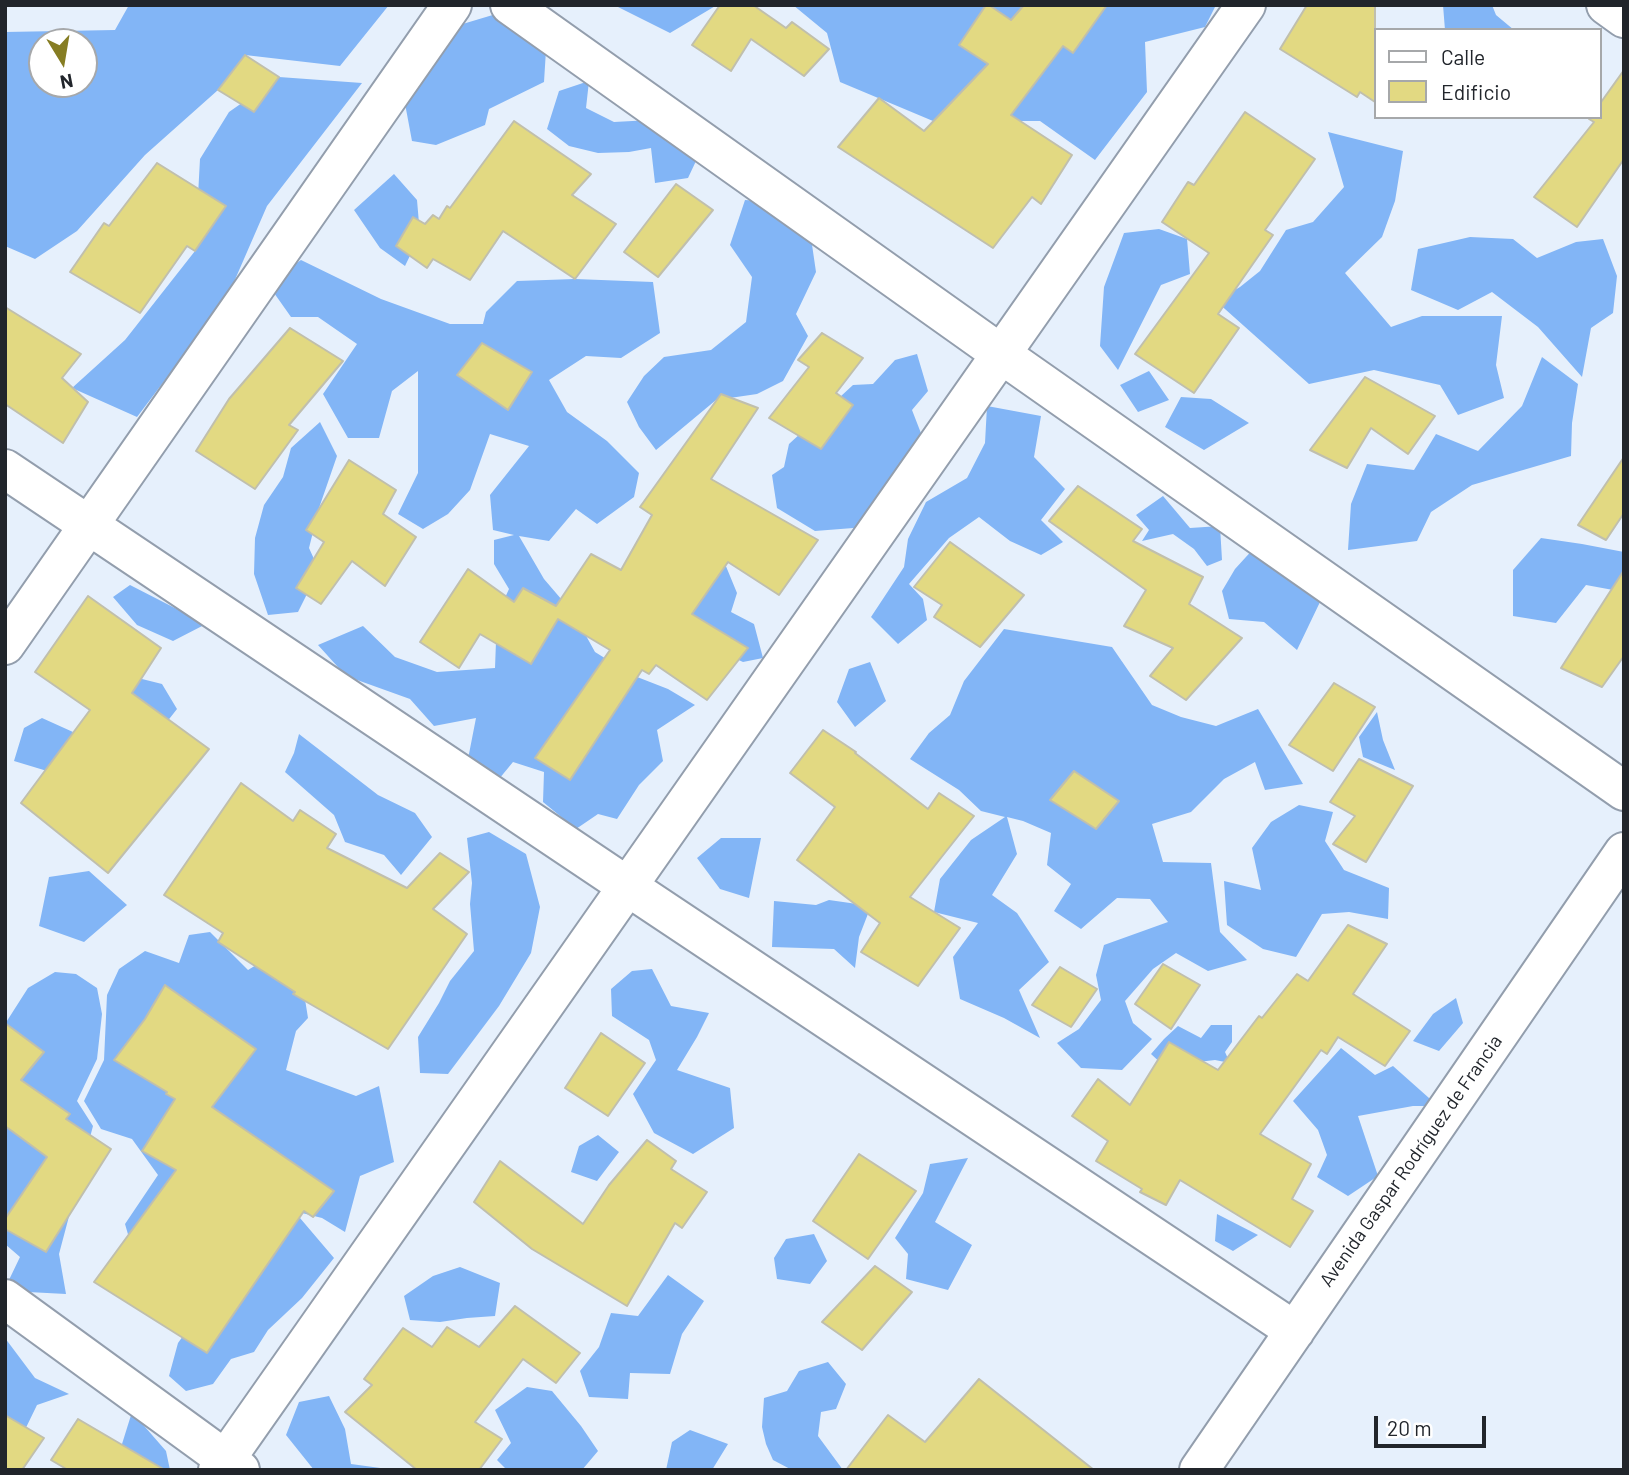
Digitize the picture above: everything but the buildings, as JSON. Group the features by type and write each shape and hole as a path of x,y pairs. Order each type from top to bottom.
{"street":[{"path":"5,645 452,5"},
{"path":"510,5 1624,791"},
{"path":"5,1299 228,1466 627,886 1246,5"},
{"path":"1606,5 1624,18"},
{"path":"5,469 1295,1331"},
{"name":"Avenida Gaspar Rodríguez de Francia","path":"1199,1470 1624,852"}],"shaded area":[{"path":"129,5 389,5 340,66 245,55 218,90 145,155 77,231 35,259 5,246 5,32 28,32 28,98 98,98 98,30 115,30"},
{"path":"614,5 717,5 670,33"},
{"path":"793,5 1216,5 1205,27 1145,42 1147,92 1095,160 1040,121 933,121 840,82 827,33"},
{"path":"1443,5 1492,5 1496,15 1512,28 1445,28"},
{"path":"496,14 546,50 544,82 489,109 485,125 436,145 412,141 403,93 446,29"},
{"path":"279,77 362,83 267,206 227,298 137,417 72,388 125,340 195,251 200,159 229,112"},
{"path":"589,81 586,108 614,122 651,120 696,161 688,178 655,183 651,148 598,153 569,146 547,129 559,91"},
{"path":"1328,132 1403,151 1395,201 1382,237 1345,273 1391,327 1422,316 1502,316 1496,365 1504,398 1458,415 1440,385 1374,370 1309,384 1216,301 1260,271 1286,230 1313,222 1344,187"},
{"path":"394,174 417,200 420,235 405,266 380,248 354,210"},
{"path":"745,200 773,202 810,231 816,272 796,314 808,336 783,381 757,394 716,400 656,450 639,427 627,402 644,376 664,357 711,350 746,322 752,277 730,245"},
{"path":"1159,229 1187,239 1190,274 1161,285 1118,370 1100,346 1104,287 1124,233"},
{"path":"1470,237 1513,239 1537,258 1576,242 1603,239 1617,276 1613,313 1591,328 1582,377 1538,327 1492,292 1458,310 1411,290 1418,249"},
{"path":"301,260 381,299 450,324 483,324 486,312 517,281 575,279 653,282 660,333 621,358 586,356 549,380 567,412 607,441 639,473 634,497 597,524 576,509 549,541 519,536 544,579 574,614 595,652 632,675 668,689 695,705 657,730 663,761 639,785 617,819 598,814 576,829 543,802 544,772 513,762 499,779 468,759 476,718 434,726 410,699 346,676 318,645 363,626 395,657 437,672 495,668 497,615 509,589 494,564 494,540 514,535 493,530 490,495 529,446 490,434 470,490 448,514 423,529 398,514 418,473 418,371 392,391 379,438 348,438 323,394 357,344 318,317 291,317 267,283"},
{"path":"917,354 928,391 912,410 924,441 866,527 815,531 777,508 772,475 784,467 789,444 853,385 873,384 895,360"},
{"path":"1542,357 1578,384 1572,423 1571,456 1472,485 1431,512 1417,541 1348,550 1351,504 1367,464 1414,470 1436,434 1478,451 1522,406"},
{"path":"1149,371 1169,400 1138,412 1120,385"},
{"path":"1181,397 1211,399 1249,423 1204,450 1165,427"},
{"path":"987,406 1041,416 1034,457 1065,489 1041,520 1063,542 1041,555 1010,541 979,517 949,538 909,584 923,599 927,620 898,644 871,617 904,567 908,539 926,502 967,478 985,443"},
{"path":"320,422 337,456 309,548 319,570 298,612 268,615 254,574 255,538 264,505 283,477 291,448"},
{"path":"1163,496 1190,528 1220,526 1222,560 1207,566 1194,549 1173,534 1142,541 1149,530 1136,515"},
{"path":"1541,538 1624,552 1624,592 1586,585 1556,623 1513,616 1513,570"},
{"path":"1256,546 1288,570 1320,602 1297,650 1264,622 1229,619 1222,591 1235,569"},
{"path":"666,559 723,559 737,593 731,612 754,624 763,658 743,662 693,639"},
{"path":"130,585 206,624 173,641 137,625 113,597"},
{"path":"1004,629 1112,647 1152,705 1181,717 1216,726 1258,709 1303,784 1265,790 1255,762 1224,779 1191,812 1152,824 1163,862 1211,863 1220,932 1247,960 1208,971 1176,953 1153,969 1125,1001 1133,1023 1152,1039 1122,1070 1081,1068 1057,1043 1079,1029 1101,1000 1096,975 1104,945 1168,922 1150,899 1117,898 1081,929 1054,911 1071,884 1047,865 1051,833 1007,817 1017,854 992,895 1017,913 1049,962 1019,990 1040,1038 1004,1018 960,999 953,957 978,923 934,912 940,879 971,840 1005,817 981,811 959,790 910,759 929,733 950,715 964,681"},
{"path":"870,662 886,701 855,727 837,702 849,669"},
{"path":"118,673 162,684 177,709 159,732 138,741"},
{"path":"1377,712 1383,740 1395,770 1363,757 1359,737"},
{"path":"42,718 73,732 57,774 14,761 24,728"},
{"path":"299,734 378,795 415,813 432,837 401,875 384,855 345,842 334,815 285,772"},
{"path":"1299,805 1333,812 1325,841 1344,870 1389,888 1388,919 1349,912 1322,914 1296,957 1263,949 1227,925 1224,881 1261,890 1252,848 1271,822"},
{"path":"489,832 526,854 540,907 531,953 499,1006 448,1074 420,1073 418,1037 450,981 474,951 470,904 472,883 467,838"},
{"path":"721,838 761,838 749,898 720,889 697,858"},
{"path":"89,871 127,905 84,942 39,926 49,877"},
{"path":"829,900 871,906 859,937 855,968 834,949 772,947 774,901 816,905"},
{"path":"210,932 248,970 294,942 308,1018 296,1031 286,1070 356,1096 379,1086 394,1162 360,1176 345,1232 322,1218 286,1209 134,1255 125,1224 158,1175 132,1139 101,1129 84,1101 104,1060 107,995 119,969 145,951 179,963 189,935"},
{"path":"652,969 671,1006 709,1013 677,1070 730,1088 734,1128 693,1154 654,1133 633,1094 656,1060 649,1040 612,1016 611,989 632,971"},
{"path":"55,972 76,974 97,988 102,1014 97,1059 77,1101 93,1126 59,1254 66,1294 28,1292 8,1282 20,1257 5,1244 5,1024 28,988"},
{"path":"1456,998 1463,1023 1439,1051 1413,1041 1433,1014"},
{"path":"1211,1025 1232,1025 1232,1042 1225,1052 1230,1063 1215,1060 1164,1066 1151,1054 1178,1026 1201,1038"},
{"path":"1341,1048 1375,1075 1393,1066 1438,1106 1413,1106 1358,1116 1378,1176 1348,1196 1317,1177 1327,1155 1318,1130 1293,1101"},
{"path":"598,1135 619,1152 597,1181 571,1172 579,1146"},
{"path":"968,1158 935,1222 972,1245 948,1290 906,1279 908,1254 895,1238 923,1193 930,1164"},
{"path":"273,1210 300,1218 334,1258 302,1298 268,1330 254,1352 231,1359 213,1384 186,1391 169,1376 178,1343"},
{"path":"1217,1214 1258,1235 1233,1251 1215,1241"},
{"path":"814,1234 827,1261 810,1284 777,1279 774,1258 786,1239"},
{"path":"460,1267 500,1283 495,1316 440,1322 410,1320 404,1296 433,1276"},
{"path":"668,1275 704,1301 682,1334 670,1374 630,1373 628,1399 589,1397 580,1371 599,1347 611,1313 638,1316"},
{"path":"5,1338 35,1378 69,1394 37,1405 19,1442 5,1441"},
{"path":"828,1362 846,1384 836,1409 821,1412 818,1436 843,1470 792,1470 773,1460 766,1444 762,1427 764,1398 787,1391 799,1371"},
{"path":"527,1387 552,1391 598,1451 582,1470 507,1470 497,1460 511,1443 495,1410"},
{"path":"329,1396 345,1429 351,1464 395,1470 314,1470 286,1435 299,1402"},
{"path":"132,1412 166,1451 170,1470 120,1470 117,1460"},
{"path":"690,1430 728,1444 712,1470 666,1470 672,1442"}]}
